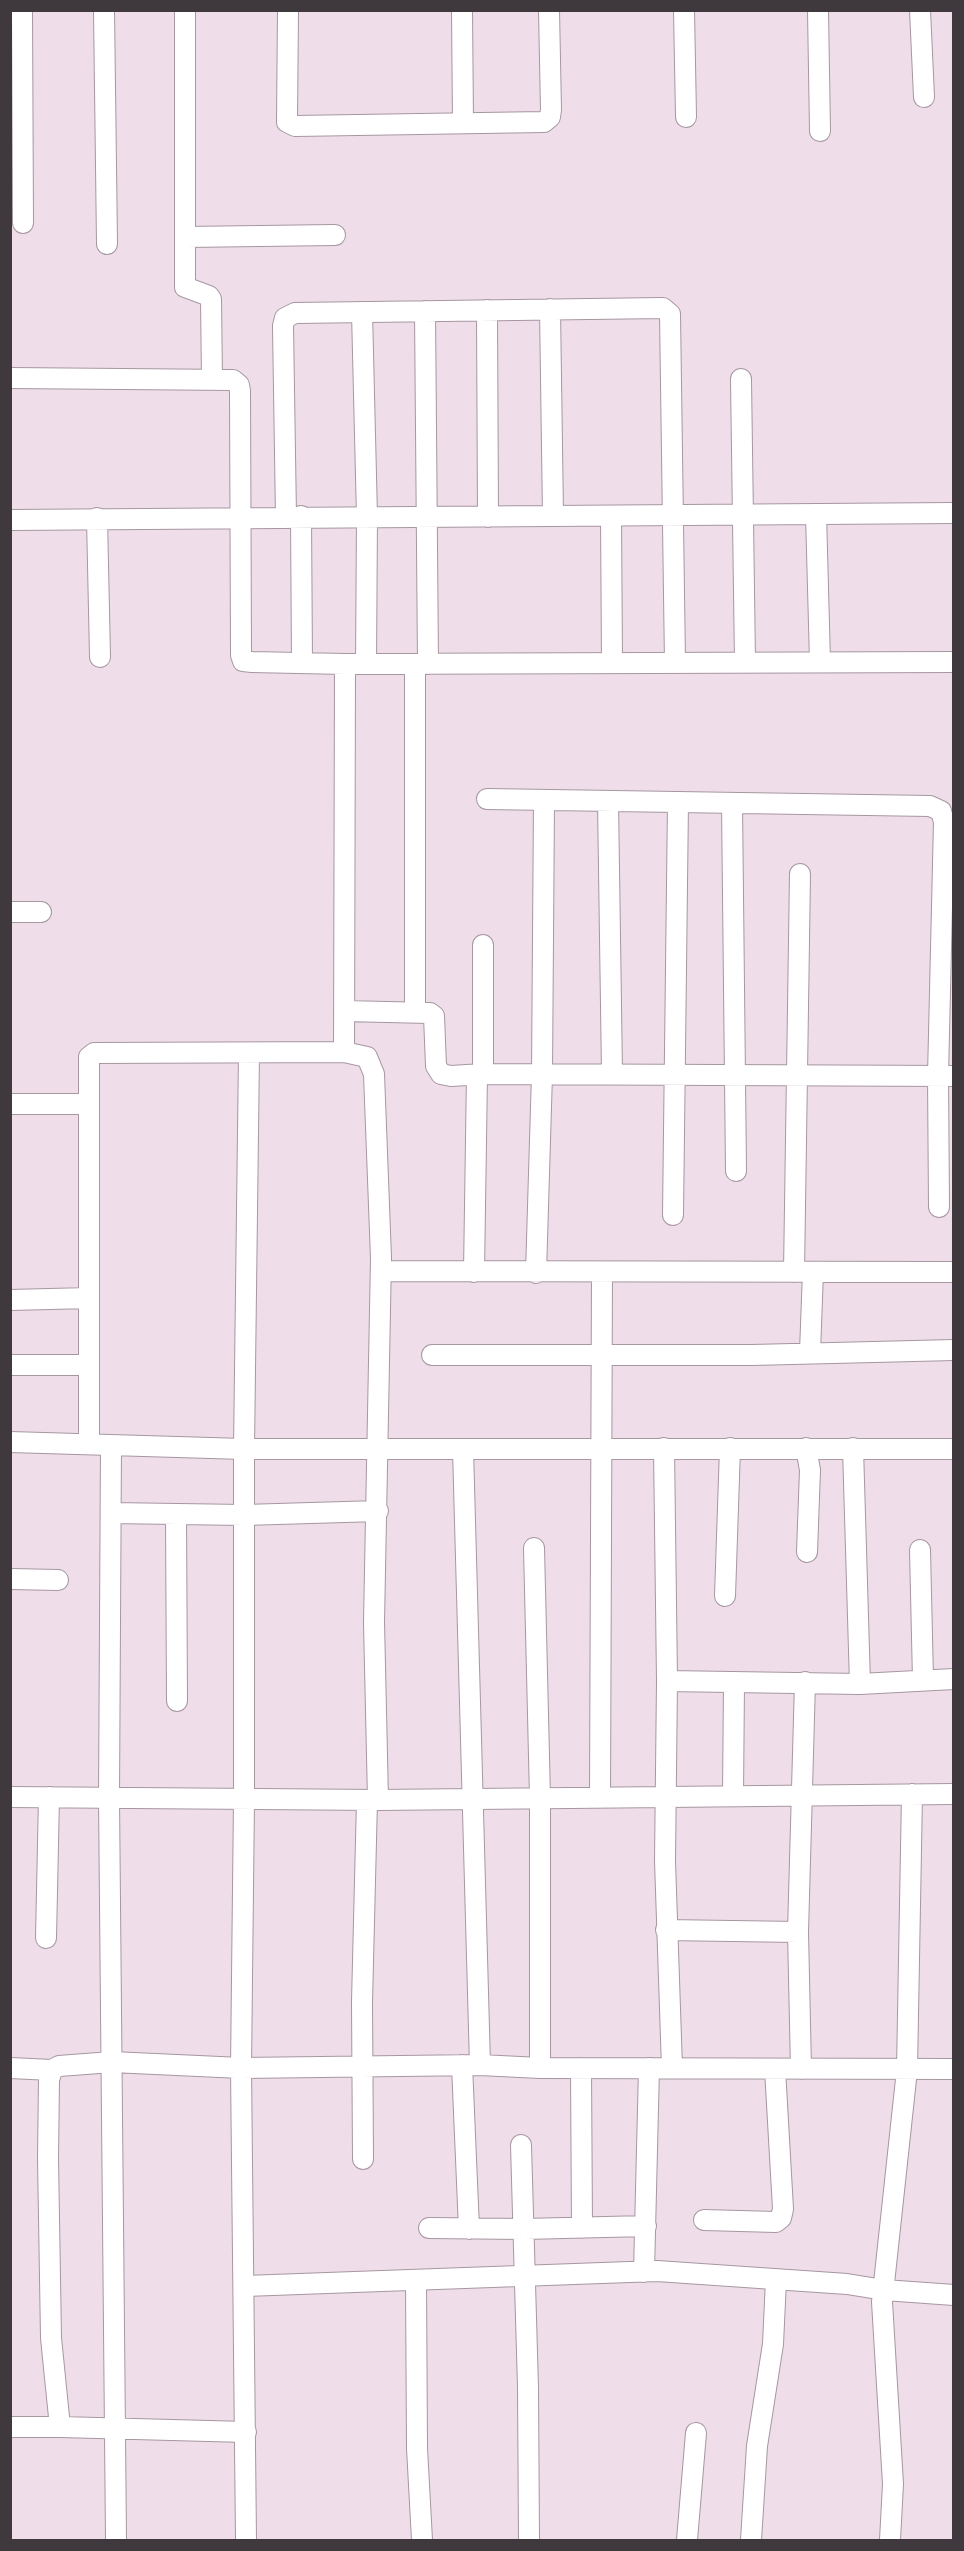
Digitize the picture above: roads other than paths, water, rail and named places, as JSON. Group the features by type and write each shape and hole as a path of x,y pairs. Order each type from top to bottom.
{"street":[{"path":"22,10 23,223"},
{"path":"104,10 107,244"},
{"path":"184,10 185,287 209,296 211,299 212,379"},
{"path":"288,10 287,122 290,125 544,122 550,117 549,10"},
{"path":"462,10 463,123"},
{"path":"684,10 686,117"},
{"path":"818,10 820,131"},
{"path":"920,10 924,97"},
{"path":"185,237 335,235"},
{"path":"302,663 283,326 285,318 295,314 363,312 663,308 670,314 675,663"},
{"path":"550,309 553,516"},
{"path":"487,310 488,517"},
{"path":"415,1012 427,517 425,311"},
{"path":"363,312 367,517 366,664"},
{"path":"10,378 212,379 233,380 239,385 241,655 243,661 345,664 954,662"},
{"path":"741,379 745,662"},
{"path":"10,520 954,513"},
{"path":"816,514 820,662"},
{"path":"611,516 612,663"},
{"path":"98,518 100,657"},
{"path":"344,1052 345,664"},
{"path":"487,799 930,806 941,811 944,822 946,1076 939,1207"},
{"path":"536,1273 542,1074 544,800"},
{"path":"608,801 612,1074"},
{"path":"673,1215 678,802"},
{"path":"732,803 736,1171"},
{"path":"800,874 799,1075 803,1272 810,1352"},
{"path":"10,912 40,912"},
{"path":"474,1272 483,945"},
{"path":"344,1011 430,1013 434,1016 436,1066 441,1074 946,1076"},
{"path":"89,1444 89,1056 94,1053 344,1052 366,1057 374,1074 381,1271 373,1800 363,2002 363,2159"},
{"path":"246,2541 241,2068 244,1449 249,1053"},
{"path":"10,1104 88,1104"},
{"path":"381,1271 954,1272"},
{"path":"600,1797 602,1273"},
{"path":"10,1300 89,1298"},
{"path":"432,1355 752,1355 954,1350"},
{"path":"10,1365 89,1365"},
{"path":"10,1442 244,1449 954,1449"},
{"path":"111,1445 109,1798 116,2541"},
{"path":"664,1448 668,1681 664,1861 672,2068"},
{"path":"725,1596 730,1448"},
{"path":"806,1448 810,1470 807,1552"},
{"path":"853,1448 860,1684"},
{"path":"463,1449 472,1799 469,2229"},
{"path":"111,1513 244,1515 378,1511"},
{"path":"176,1514 177,1701"},
{"path":"534,1548 540,1798 540,2068"},
{"path":"920,1550 923,1680"},
{"path":"10,1579 58,1580"},
{"path":"668,1681 860,1684 954,1679"},
{"path":"733,1796 734,1682"},
{"path":"801,2069 798,1932 805,1682"},
{"path":"890,2541 893,2484 888,2435 882,2302 907,2070 912,1794"},
{"path":"10,1797 373,1800 954,1794"},
{"path":"46,1938 49,1797"},
{"path":"666,1930 798,1932"},
{"path":"10,2068 52,2070 70,2064 112,2062 241,2068 471,2065 540,2068 907,2070 954,2068"},
{"path":"581,2068 582,2228"},
{"path":"644,2272 649,2068"},
{"path":"704,2220 776,2222 781,2218 783,2209 775,2069"},
{"path":"52,2070 48,2125 51,2338 60,2427"},
{"path":"521,2145 529,2541"},
{"path":"429,2228 524,2229 646,2226"},
{"path":"245,2286 525,2274 644,2272 847,2284 884,2290 954,2295"},
{"path":"416,2280 417,2448 422,2541"},
{"path":"751,2541 757,2446 773,2344 776,2280"},
{"path":"10,2427 246,2432"},
{"path":"687,2541 696,2433"}]}
